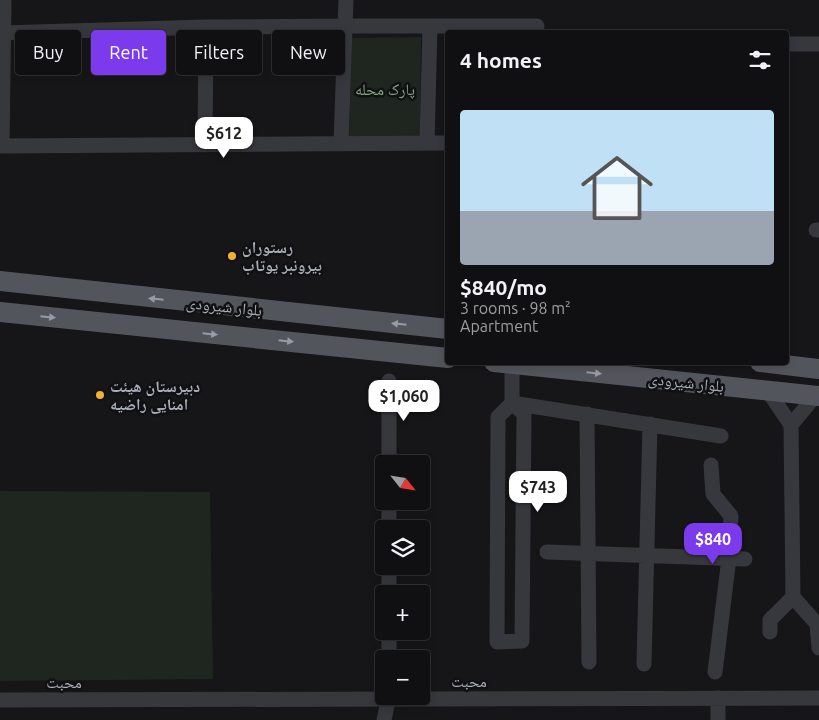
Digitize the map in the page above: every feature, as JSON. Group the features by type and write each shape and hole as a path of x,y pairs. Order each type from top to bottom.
{"main road":[{"name":"بلوار شیرودی","path":"0,281 445,330"},
{"path":"237,336 243,322 240,308"},
{"path":"262,339 258,325 264,310"},
{"name":"بلوار شیرودی","path":"0,312 445,358"},
{"name":"بلوار شیرودی","path":"522,365 817,396"},
{"path":"785,365 819,369"}],"street":[{"path":"4,0 1,146 445,143"},
{"path":"341,144 346,0"},
{"path":"427,143 430,26"},
{"path":"2,33 206,27 538,26"},
{"path":"205,144 206,27"},
{"path":"789,44 819,44"},
{"path":"503,365 512,403 524,414 522,641 497,642 498,417 512,403"},
{"path":"389,380 389,455"},
{"path":"768,391 791,425 793,597 817,624 819,648"},
{"path":"791,425 817,396"},
{"path":"512,403 721,436"},
{"path":"587,414 589,662"},
{"path":"644,664 650,424"},
{"path":"711,465 713,494 731,516 729,558 716,672"},
{"path":"547,552 746,559"},
{"path":"770,632 770,620 793,597"},
{"name":"محبت","path":"0,700 375,698"},
{"name":"محبت","path":"430,698 819,698"},
{"path":"718,698 718,720"},
{"path":"384,720 387,705"}],"green space":[{"name":"پارک محله","path":"421,37 420,141 349,140 352,38"},
{"path":"0,491 210,492 213,679 0,681"}],"place":[{"name":"رستوران بیرونبر یوتاب","path":"232,256"},
{"name":"دبیرستان هیئت امنایی راضیه","path":"100,395"}]}
